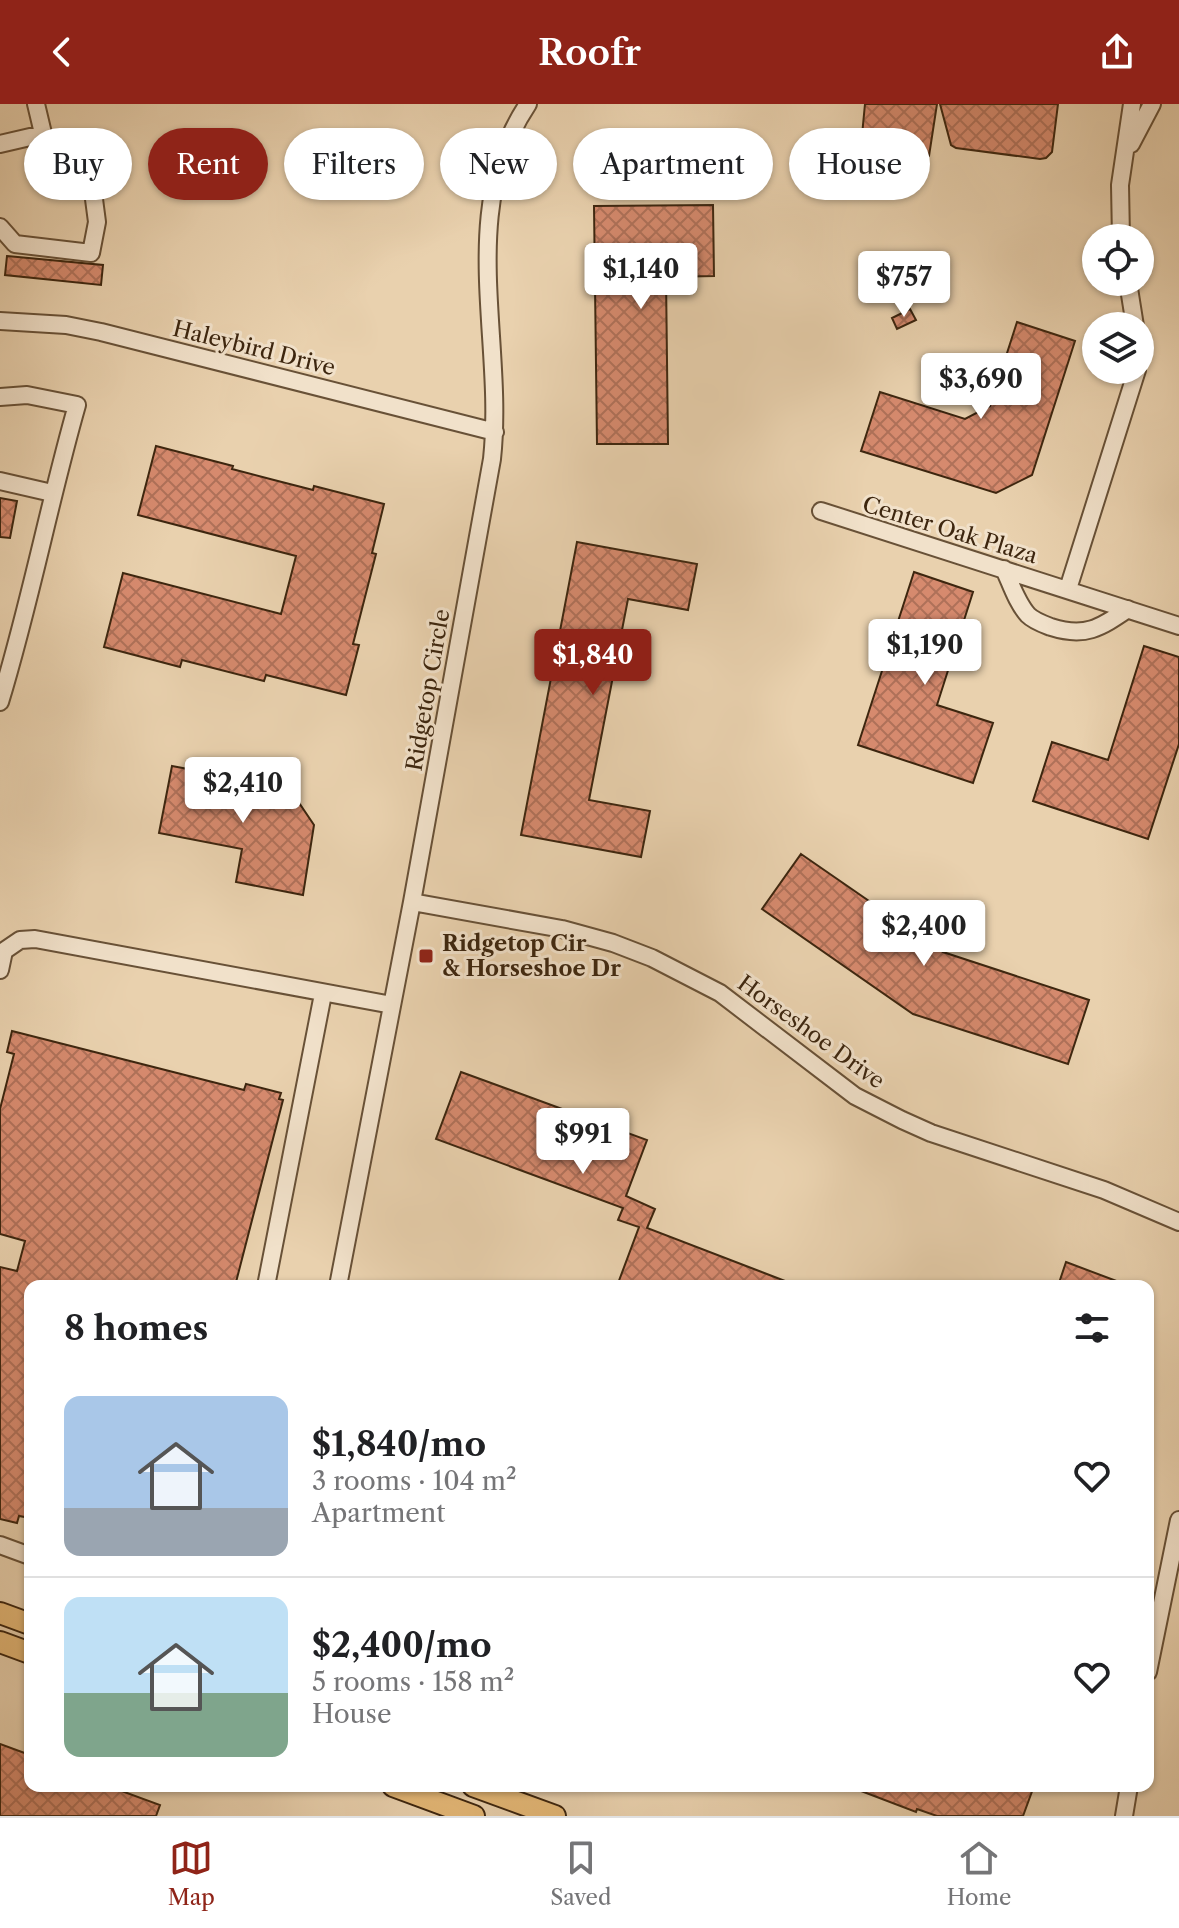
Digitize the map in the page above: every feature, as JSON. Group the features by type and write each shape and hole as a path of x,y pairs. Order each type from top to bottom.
{"main road":[{"path":"0,1613 24,1622"},
{"path":"0,1642 24,1651"},
{"path":"409,1792 474,1816"},
{"path":"489,1792 555,1816"}],"street":[{"path":"36,104 42,128"},
{"name":"Ridgetop Circle","path":"339,1280 412,902 495,432 486,235 490,204 507,146 528,104"},
{"path":"1121,224 1120,185 1132,104"},
{"path":"1125,156 1152,104"},
{"path":"0,144 24,138"},
{"path":"0,227 15,244 91,253 97,222 94,200"},
{"name":"Haleybird Drive","path":"0,321 66,325 101,332 495,432"},
{"path":"1068,589 1133,384"},
{"path":"0,397 27,395 77,405 5,666 0,702"},
{"path":"0,481 52,493"},
{"name":"Center Oak Plaza","path":"821,511 1179,626"},
{"path":"1004,569 1028,615 1040,624 1081,633 1128,609"},
{"name":"Horseshoe Drive","path":"412,902 562,929 652,958 720,993 855,1096 902,1120 931,1133 1104,1190 1179,1222"},
{"path":"0,970 4,951 20,940 35,939 392,1005"},
{"path":"267,1280 323,994"},
{"path":"1154,1643 1179,1520"},
{"path":"0,1545 24,1554"},
{"path":"1124,1816 1128,1792"}],"building":[{"path":"865,104 937,104 930,150 930,128 863,128"},
{"path":"940,104 1058,104 1052,152 1040,159 956,148 951,145"},
{"path":"713,205 714,276 666,277 668,444 597,444 594,206"},
{"path":"7,256 103,265 101,285 5,275"},
{"path":"910,309 916,320 897,329 892,318"},
{"path":"1017,322 1075,341 1032,475 996,493 861,451 880,392 965,419 990,406"},
{"path":"156,446 313,490 314,486 384,504 372,553 376,554 353,644 359,645 346,695 266,675 264,681 182,660 180,667 104,647 123,573 281,614 296,556 138,515"},
{"path":"0,498 17,501 10,538 0,537"},
{"path":"577,542 697,564 688,610 628,599 589,800 650,811 641,857 521,835"},
{"path":"914,572 973,592 937,705 993,723 973,783 858,745"},
{"path":"1144,646 1179,657 1179,744 1148,839 1033,801 1052,742 1108,760"},
{"path":"172,766 291,791 314,825 303,895 236,882 242,849 159,833"},
{"path":"801,854 943,952 1089,1000 1068,1064 913,1014 762,909"},
{"path":"12,1031 244,1090 246,1084 281,1093 279,1099 283,1100 237,1280 24,1280 24,1517 19,1516 17,1523 0,1519 0,1267 17,1271 25,1241 0,1234 0,1109 14,1054 7,1052"},
{"path":"461,1072 647,1140 626,1196 655,1209 647,1228 782,1280 619,1280 639,1227 618,1220 623,1208 436,1139"},
{"path":"1066,1262 1114,1280 1060,1280"},
{"path":"0,1744 24,1753 24,1792 124,1792 160,1805 156,1816 0,1816"},
{"path":"864,1792 1032,1792 1023,1816 937,1816 917,1809 916,1812"}],"place":[{"name":"Ridgetop Cir & Horseshoe Dr","path":"426,956"}]}
